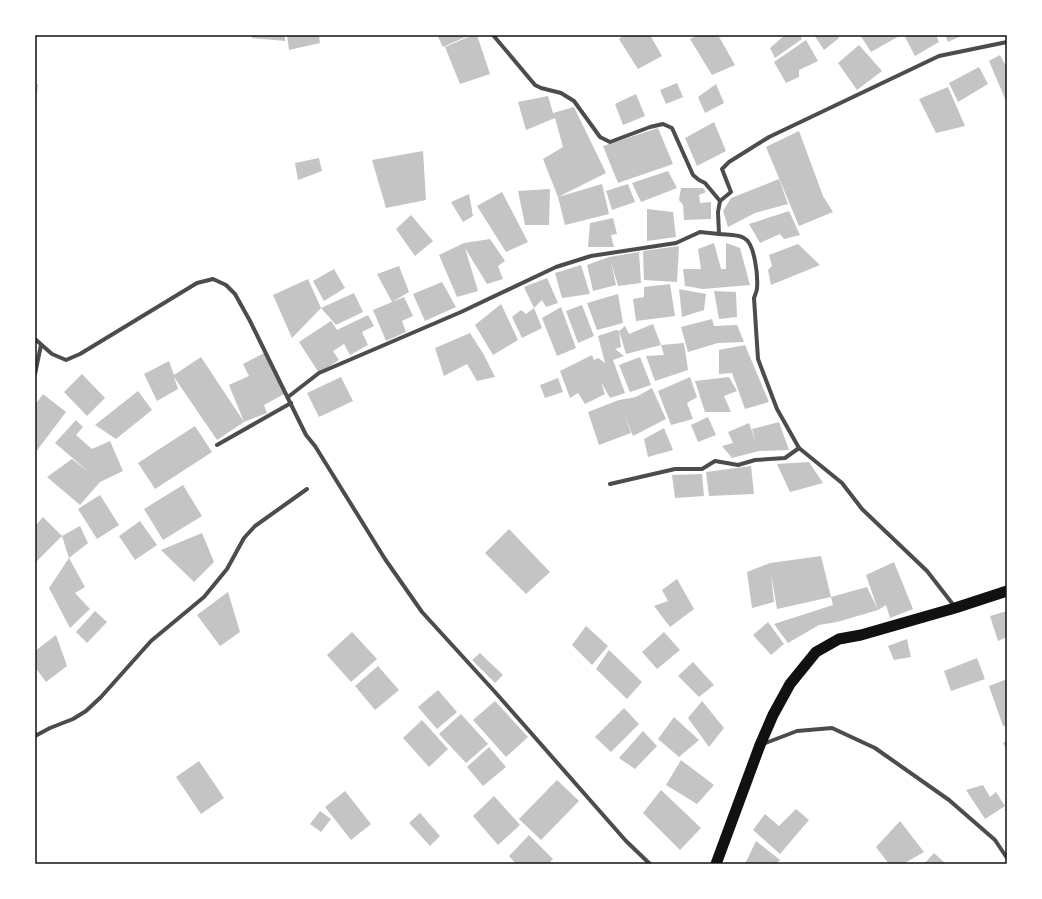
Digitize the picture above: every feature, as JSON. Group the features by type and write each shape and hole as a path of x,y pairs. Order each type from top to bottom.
{"highway":[{"path":"716,864 760,745 773,715 790,684 816,652 839,639 862,635 1007,591"}],"street":[{"path":"493,35 535,85 561,93 574,101 600,137 610,142 650,127 663,124 672,128 693,175 705,183 720,201"},
{"path":"719,234 718,212 720,201 731,192 722,169 729,162 768,137 939,56 1007,42"},
{"path":"288,397 320,373 461,312 556,268 591,256 676,243 700,232 735,235 745,238 751,244 755,259 757,288 754,298 758,359 777,409 799,448 842,483 862,509 927,571 955,608"},
{"path":"35,339 52,354 66,360 80,354 197,283 213,280 226,285 236,294 306,434 385,559 422,612 496,692 626,840 650,864"},
{"path":"35,374 41,345"},
{"path":"217,445 291,403"},
{"path":"610,484 675,470 702,469 715,461 738,465 755,460 785,458 799,448"},
{"path":"35,736 73,719 86,711 151,641 204,597 228,569 244,538 255,526 307,489"},
{"path":"760,745 797,730 832,728 875,748 949,800 995,840 1007,858"}],"building":[{"path":"252,35 285,35 285,41 252,38"},
{"path":"287,35 319,35 320,43 289,50"},
{"path":"437,35 470,35 443,47"},
{"path":"473,35 477,35 490,74 460,84 445,47"},
{"path":"624,35 650,35 662,56 638,69 619,39"},
{"path":"699,35 718,35 735,65 712,75 690,39"},
{"path":"785,35 800,35 802,39 775,58 770,48"},
{"path":"814,35 837,35 839,38 824,50"},
{"path":"860,35 901,35 871,52"},
{"path":"904,35 936,35 939,42 915,56"},
{"path":"945,35 963,35 948,42"},
{"path":"806,40 818,61 799,70 799,77 786,83 774,62"},
{"path":"859,45 882,71 857,90 838,63"},
{"path":"1000,55 1007,68 1006,101 989,61"},
{"path":"979,67 988,84 958,102 949,83"},
{"path":"677,83 683,97 666,104 660,90"},
{"path":"35,84 38,84 36,102 35,102"},
{"path":"716,84 724,103 705,113 698,97"},
{"path":"948,87 965,126 936,133 919,99"},
{"path":"636,94 645,116 623,125 615,104"},
{"path":"548,96 553,113 574,107 606,173 558,197 543,159 563,147 555,118 526,130 518,102"},
{"path":"714,122 726,151 697,166 685,138"},
{"path":"658,128 673,164 618,183 603,146"},
{"path":"799,131 823,196 833,212 799,226 766,147"},
{"path":"423,151 426,200 386,208 372,160"},
{"path":"319,158 322,171 298,180 295,163"},
{"path":"668,171 677,188 641,202 632,183"},
{"path":"779,179 788,204 755,213 728,227 723,211 731,198"},
{"path":"602,184 609,214 565,225 558,197"},
{"path":"628,184 635,202 612,210 606,191"},
{"path":"681,188 703,188 706,192 699,195 700,203 711,202 711,219 684,220 683,205 679,200"},
{"path":"550,189 549,225 525,225 518,191"},
{"path":"502,192 528,242 506,252 477,206"},
{"path":"469,194 473,216 463,222 451,202"},
{"path":"647,209 673,212 676,237 647,241"},
{"path":"789,211 800,235 784,239 780,234 760,243 749,224"},
{"path":"411,215 433,241 415,256 396,229"},
{"path":"613,218 617,234 611,235 614,247 588,247 590,223"},
{"path":"490,239 505,261 498,266 503,279 487,284 465,248 478,291 457,297 439,255 464,243"},
{"path":"714,243 721,269 726,269 726,243 740,248 750,285 703,289 685,286 683,269 701,269 698,249"},
{"path":"798,244 820,265 771,285 768,270 772,266 769,255"},
{"path":"679,246 677,282 644,280 643,251"},
{"path":"639,252 641,283 618,286 611,262 616,285 593,291 587,265 609,257"},
{"path":"581,265 590,294 562,298 555,273"},
{"path":"399,266 409,292 392,302 377,274"},
{"path":"334,269 345,288 324,301 313,281"},
{"path":"547,278 558,303 546,307 542,300 534,308 524,287"},
{"path":"308,279 321,308 292,338 273,295"},
{"path":"442,282 456,307 425,321 413,294"},
{"path":"670,284 675,316 636,321 633,299 644,297 644,287"},
{"path":"679,289 706,294 704,310 682,317"},
{"path":"714,291 736,292 737,317 719,319"},
{"path":"354,293 363,312 336,325 321,308"},
{"path":"618,294 623,323 597,330 587,303"},
{"path":"404,297 413,316 402,321 406,332 386,341 373,310"},
{"path":"501,304 518,340 493,355 475,325"},
{"path":"582,305 594,336 578,343 566,311"},
{"path":"561,307 576,348 557,356 542,318"},
{"path":"534,308 542,328 522,338 512,317 521,310 526,314"},
{"path":"368,315 374,326 362,332 368,345 350,355 344,344 333,351 339,360 319,373 299,342 331,321 337,330"},
{"path":"712,319 714,326 737,325 744,342 718,343 688,352 681,327"},
{"path":"653,324 661,345 626,354 619,331 625,326 629,334"},
{"path":"616,330 619,331 621,347 615,349 624,356 613,360 625,393 610,398 601,382 605,394 585,404 578,393 570,398 560,371 592,355 594,360 598,358 605,363 598,336"},
{"path":"470,333 484,355 495,377 477,381 467,364 444,376 435,348"},
{"path":"684,343 688,370 655,381 646,356 664,355 661,345"},
{"path":"745,345 769,402 745,409 732,373 719,374 719,350"},
{"path":"266,352 286,393 264,405 267,413 244,422 229,385 249,376 243,364"},
{"path":"201,357 244,422 217,440 174,377 178,389 157,401 144,374 169,361 174,375"},
{"path":"640,357 651,385 630,392 619,365"},
{"path":"82,374 105,398 87,416 64,392"},
{"path":"341,377 353,401 319,417 307,393"},
{"path":"690,377 697,397 687,403 693,419 671,425 658,391"},
{"path":"729,377 737,391 724,396 731,412 705,412 695,381"},
{"path":"558,378 563,392 545,398 540,385"},
{"path":"652,388 666,419 633,436 624,414 631,433 599,445 588,412 619,400 636,397"},
{"path":"138,391 152,410 116,439 95,425"},
{"path":"43,394 66,412 35,453 35,405"},
{"path":"708,417 716,435 698,442 691,425"},
{"path":"76,420 83,427 76,435 92,449 110,441 123,471 100,482 80,505 47,477 72,459 89,472 55,443"},
{"path":"779,422 789,450 759,451 732,458 722,446 733,443 728,432 749,423 756,443 752,429"},
{"path":"195,426 212,452 155,489 138,463"},
{"path":"664,428 673,450 648,457 644,439"},
{"path":"809,462 823,483 790,492 777,464"},
{"path":"751,466 754,494 709,496 706,472"},
{"path":"702,474 704,496 675,498 672,475"},
{"path":"183,485 202,516 163,540 144,509"},
{"path":"100,495 119,525 97,539 78,509"},
{"path":"43,517 62,536 35,563 35,526"},
{"path":"140,521 157,545 135,560 119,536"},
{"path":"80,526 88,543 69,558 62,536"},
{"path":"509,529 550,572 526,594 485,553"},
{"path":"202,533 214,562 194,582 161,550"},
{"path":"821,556 831,597 777,609 771,574 774,602 752,608 747,572 770,563"},
{"path":"69,558 85,587 75,593 90,609 70,628 49,588"},
{"path":"894,562 913,609 890,618 886,605 878,610 866,575"},
{"path":"677,579 694,609 670,627 654,606 668,601 662,590"},
{"path":"867,587 878,610 837,622 819,625 788,643 774,624 833,605 831,597"},
{"path":"228,592 240,632 220,646 197,615"},
{"path":"95,611 107,622 87,643 76,632"},
{"path":"1007,611 1007,637 998,641 990,616"},
{"path":"768,622 784,644 771,655 753,635"},
{"path":"586,626 608,646 592,665 572,645"},
{"path":"352,632 377,659 351,682 327,655"},
{"path":"664,632 680,650 657,669 642,652"},
{"path":"56,635 67,666 46,682 35,667 35,651"},
{"path":"907,639 911,657 894,660 888,646"},
{"path":"609,650 642,682 627,699 596,669"},
{"path":"480,653 503,675 495,683 472,660"},
{"path":"977,658 985,679 951,691 944,671"},
{"path":"693,662 714,685 699,697 678,676"},
{"path":"378,666 399,690 375,710 355,686"},
{"path":"1007,679 1007,725 1003,726 989,686"},
{"path":"438,690 457,712 437,729 418,707"},
{"path":"495,701 528,737 506,757 473,720"},
{"path":"702,701 724,728 709,747 688,718"},
{"path":"624,708 639,724 611,752 595,737"},
{"path":"461,714 488,744 466,763 439,734"},
{"path":"674,717 699,740 679,757 658,739"},
{"path":"422,720 448,749 429,767 403,738"},
{"path":"643,731 657,746 635,769 619,758"},
{"path":"1007,741 1007,750 1003,743"},
{"path":"489,747 506,767 483,786 467,767"},
{"path":"681,760 714,785 697,804 666,785"},
{"path":"199,761 224,798 201,814 176,777"},
{"path":"557,780 579,801 541,840 519,819"},
{"path":"983,785 990,797 996,792 1005,806 985,819 966,790"},
{"path":"661,790 701,828 680,850 643,813"},
{"path":"345,791 371,824 351,840 325,807"},
{"path":"494,796 520,825 498,845 473,816"},
{"path":"796,809 809,820 780,854 753,830 765,814 779,826"},
{"path":"320,811 331,819 321,832 310,824"},
{"path":"420,813 440,836 430,846 409,823"},
{"path":"900,821 924,852 903,864 889,864 876,847"},
{"path":"529,835 553,859 548,864 516,864 509,856"},
{"path":"756,841 780,860 776,864 745,864"},
{"path":"934,853 946,864 924,864"}]}
